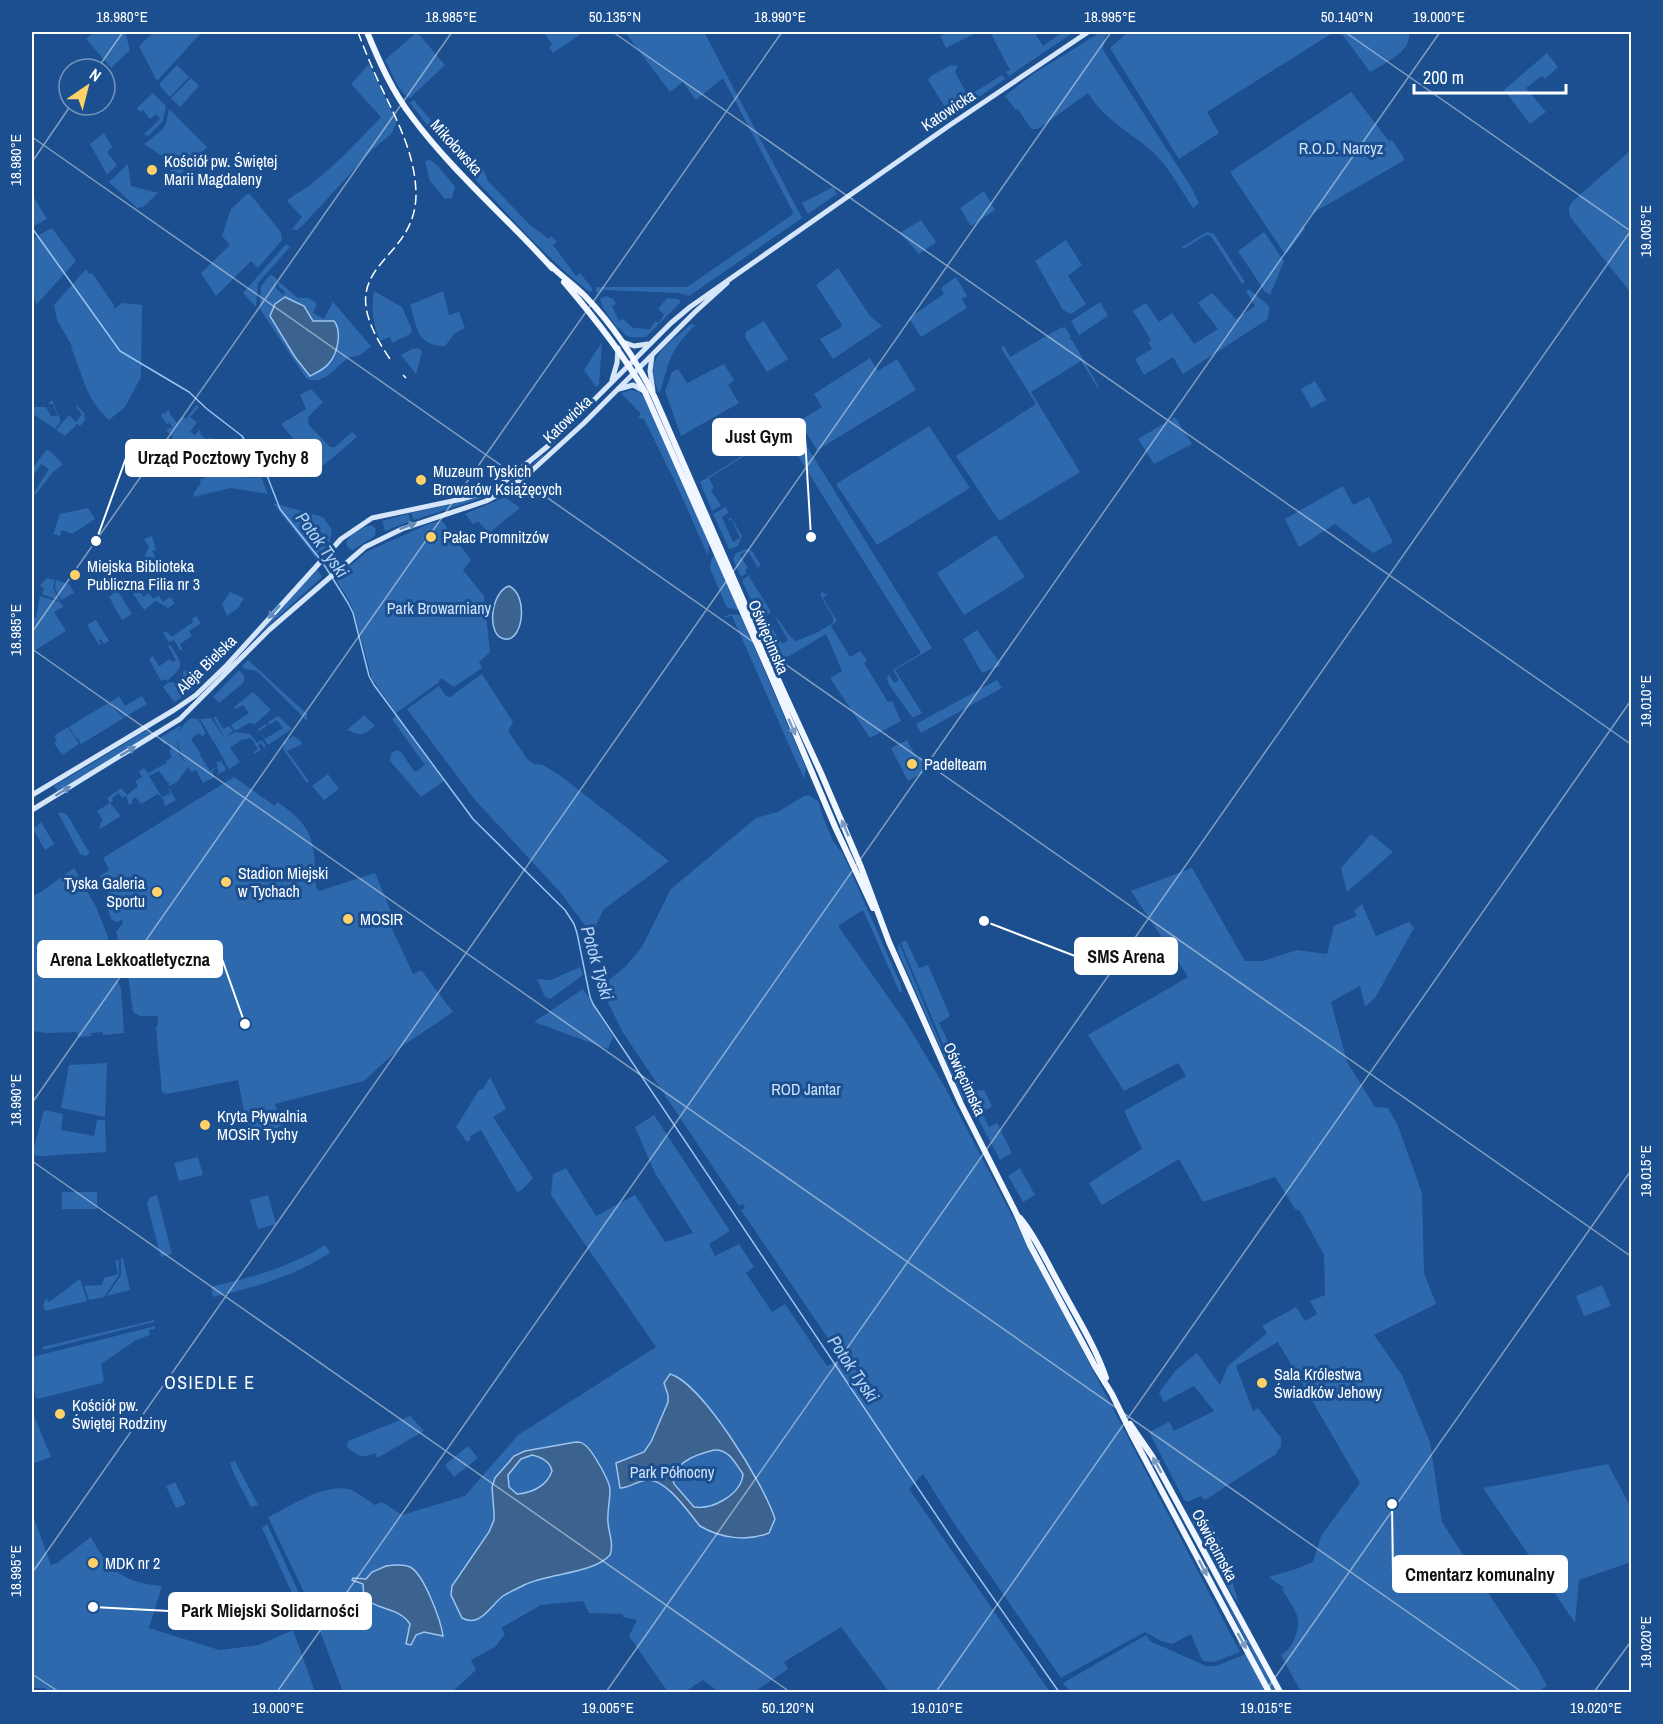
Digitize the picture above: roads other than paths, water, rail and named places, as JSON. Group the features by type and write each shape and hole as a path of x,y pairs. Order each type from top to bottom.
{"main road":[{"name":"Mikołowska","path":"368,32 392,86 412,117 452,163 550,265 584,296 621,341 637,370"},
{"name":"Katowicka","path":"372,518 462,499 499,486 534,458 690,307 950,125 1088,32"},
{"name":"Mikołowska","path":"550,265 632,362"},
{"name":"Katowicka","path":"355,554 380,538 486,501 501,493 542,462 736,273"},
{"path":"621,341 634,346 652,342"},
{"path":"612,381 618,348"},
{"path":"652,355 650,371 654,396"},
{"name":"Oświęcimska","path":"637,370 865,895 880,922"},
{"name":"Oświęcimska","path":"637,370 654,396 851,842 880,922 961,1104 1030,1245 1109,1388 1269,1692"},
{"path":"618,389 633,385 645,392"},
{"name":"Aleja Bielska","path":"32,795 189,700 238,654 318,563 349,532 372,518"},
{"name":"Aleja Bielska","path":"32,810 160,733 191,709 268,630 355,554"},
{"path":"154,722 153,728 160,733"},
{"name":"Oświęcimska","path":"1122,1413 1152,1456 1280,1692"}],"waterway":[{"name":"Potok Tyski","path":"32,228 120,351 189,392 242,436 266,473 280,509 323,563 348,603 353,613 369,676 374,685 473,819 565,910 577,933 593,1004 963,1555 1059,1692"}],"railway":[{"path":"358,32 408,148 415,179 416,195 412,219 402,238 378,268 369,284 366,303 372,327 390,359"},
{"path":"403,375 406,378"}],"place":[{"name":"Kościół pw. Świętej Marii Magdaleny","path":"152,170"},
{"name":"Muzeum Tyskich Browarów Książęcych","path":"421,480"},
{"name":"Pałac Promnitzów","path":"431,537"},
{"name":"Just Gym","path":"811,537"},
{"name":"Urząd Pocztowy Tychy 8","path":"96,541"},
{"name":"Miejska Biblioteka Publiczna Filia nr 3","path":"75,575"},
{"name":"Padelteam","path":"912,764"},
{"name":"Stadion Miejski w Tychach","path":"226,882"},
{"name":"Tyska Galeria Sportu","path":"157,892"},
{"name":"MOSIR","path":"348,919"},
{"name":"SMS Arena","path":"984,921"},
{"name":"Arena Lekkoatletyczna","path":"245,1024"},
{"name":"Kryta Pływalnia MOSiR Tychy","path":"205,1125"},
{"name":"Sala Królestwa Świadków Jehowy","path":"1262,1383"},
{"name":"Kościół pw. Świętej Rodziny","path":"60,1414"},
{"name":"Cmentarz komunalny","path":"1392,1504"},
{"name":"MDK nr 2","path":"93,1563"},
{"name":"Park Miejski Solidarności","path":"93,1607"}],"district":[{"name":"OSIEDLE E","path":"210,1383"}],"park label":[{"name":"R.O.D. Narcyz","path":"1341,148"},
{"name":"Park Browarniany","path":"439,608"},
{"name":"ROD Jantar","path":"806,1089"},
{"name":"Park Północny","path":"672,1472"}]}
